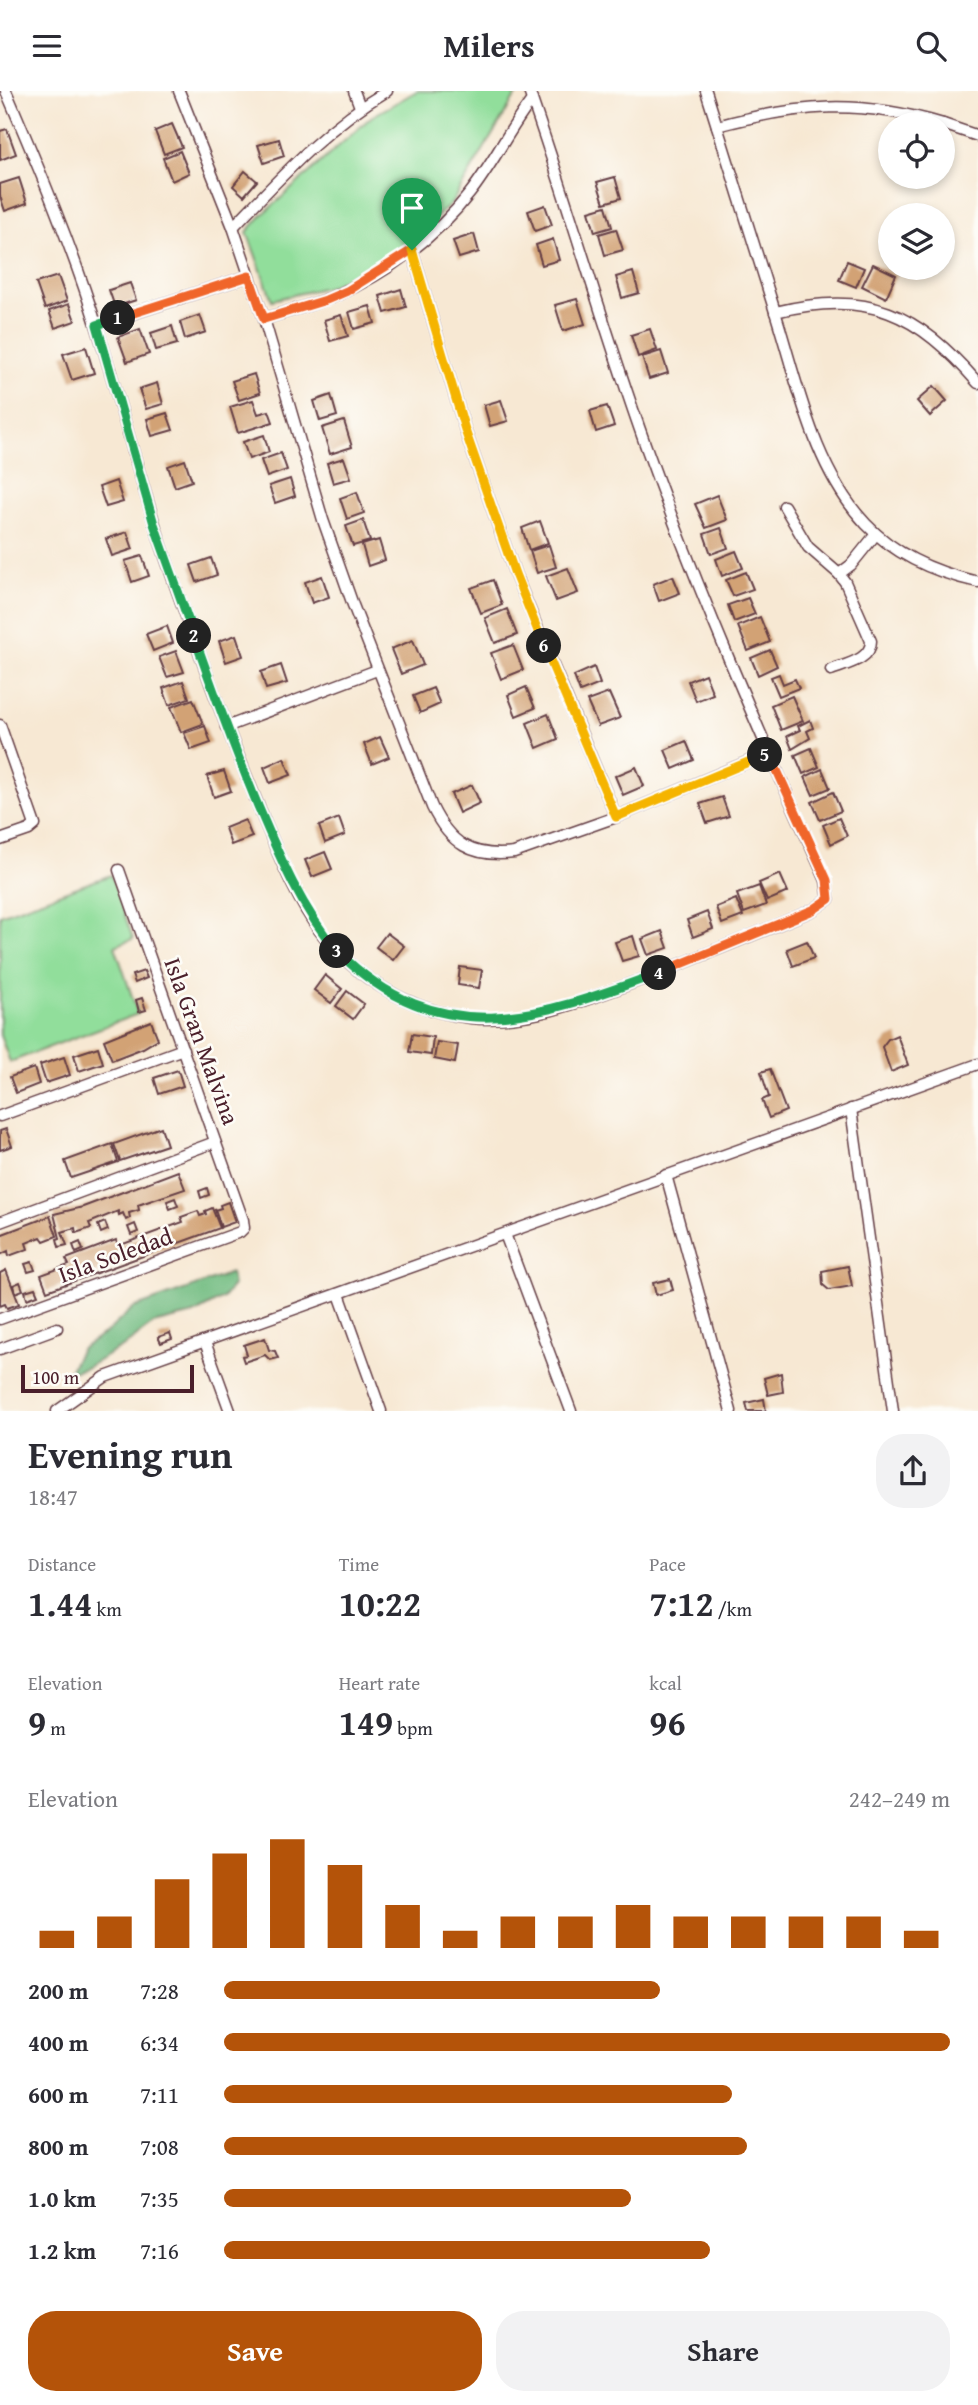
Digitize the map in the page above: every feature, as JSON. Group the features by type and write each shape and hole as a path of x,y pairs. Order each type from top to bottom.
{"street":[{"path":"6,91 43,177 97,325 154,524 226,727 300,899 325,936 356,969 403,1000 447,1014 474,1018 503,1018 565,1006 676,966 822,905 829,899 827,880 724,647 645,445 530,96"},
{"path":"179,91 233,227 264,319 323,520 377,670 439,821 458,842 471,850 483,853 514,853 616,817 769,753"},
{"path":"354,91 360,107"},
{"path":"233,227 313,146 360,107 387,91"},
{"path":"706,91 806,413 834,479 853,508 876,534 904,554 931,568 978,582"},
{"path":"264,319 347,291 412,250 442,224 470,194 530,96"},
{"path":"717,126 780,111 835,106 896,112"},
{"path":"955,128 978,136"},
{"path":"412,250 466,433 515,574 616,817"},
{"path":"97,325 249,276"},
{"path":"775,312 803,305 834,303 865,305 887,312 931,335 952,353 978,383"},
{"path":"784,506 808,547 845,582 872,641 871,649 862,657 831,670"},
{"path":"839,574 851,565 876,534"},
{"path":"226,727 377,670"},
{"path":"0,725 35,825 29,830 0,840"},
{"name":"Isla Gran Malvina","path":"119,870 244,1228"},
{"path":"0,1115 183,1049"},
{"path":"57,1411 105,1377 978,1064"},
{"path":"851,1109 893,1411"},
{"path":"0,1222 215,1142"},
{"path":"666,1175 731,1411"},
{"name":"Isla Soledad","path":"0,1319 240,1232 244,1228"},
{"path":"505,1234 571,1411"},
{"path":"338,1294 381,1411"},
{"path":"0,1349 57,1328"},
{"path":"205,1342 230,1411"},
{"path":"73,1399 77,1411"}],"green space":[{"path":"417,91 515,91 516,95 451,204 396,252 331,286 272,300 247,232 261,216 371,117"},
{"path":"111,875 133,939 115,946 138,1014 10,1062 0,1035 0,915"},
{"path":"231,1273 233,1286 223,1298 194,1314 153,1324 124,1346 85,1368 68,1373 81,1349 107,1332 133,1308"}],"building":[{"path":"172,124 182,147 164,154 155,131"},
{"path":"7,129 16,154 0,160 0,131"},
{"path":"279,139 284,156 264,163 258,145"},
{"path":"180,151 189,173 172,181 163,158"},
{"path":"245,171 257,181 244,196 233,186"},
{"path":"615,177 621,198 604,203 597,182"},
{"path":"19,178 27,203 5,211 0,196 0,184"},
{"path":"545,205 552,225 535,231 528,211"},
{"path":"606,206 612,227 595,232 589,211"},
{"path":"616,229 623,250 605,255 599,234"},
{"path":"474,234 479,252 459,258 453,241"},
{"path":"553,239 559,260 542,265 536,245"},
{"path":"847,261 864,268 856,287 839,280"},
{"path":"873,264 878,266 878,280 894,280 886,298 862,286"},
{"path":"633,272 639,293 622,298 616,277"},
{"path":"58,276 67,301 45,309 36,283"},
{"path":"130,283 136,300 115,307 109,290"},
{"path":"401,289 406,307 385,313 380,296"},
{"path":"577,299 585,324 563,331 555,305"},
{"path":"69,304 75,321 55,328 49,311"},
{"path":"370,306 375,323 354,329 349,312"},
{"path":"200,315 206,332 185,339 180,322"},
{"path":"341,315 348,336 330,341 324,320"},
{"path":"172,326 177,344 156,350 151,333"},
{"path":"140,329 149,354 127,362 118,337"},
{"path":"650,329 657,350 638,357 631,335"},
{"path":"86,347 94,373 72,380 63,354"},
{"path":"661,351 668,373 649,379 642,357"},
{"path":"254,374 260,393 239,400 232,381"},
{"path":"157,383 163,404 146,409 139,389"},
{"path":"934,386 947,401 930,416 917,401"},
{"path":"331,395 337,416 320,421 314,401"},
{"path":"253,400 258,414 269,411 273,422 238,433 230,407"},
{"path":"501,400 508,421 490,426 484,405"},
{"path":"607,406 614,426 596,432 590,411"},
{"path":"167,413 173,430 152,436 147,419"},
{"path":"344,421 352,447 330,454 322,428"},
{"path":"264,435 269,452 249,459 243,442"},
{"path":"281,453 287,470 267,477 261,460"},
{"path":"344,458 351,478 333,483 327,463"},
{"path":"185,460 192,481 175,487 168,466"},
{"path":"290,479 295,496 275,503 269,486"},
{"path":"116,481 123,502 106,507 99,487"},
{"path":"357,492 364,513 347,519 340,498"},
{"path":"717,495 727,520 706,528 695,504"},
{"path":"363,520 370,541 353,546 346,526"},
{"path":"540,521 548,543 529,550 522,528"},
{"path":"721,528 728,548 711,554 704,534"},
{"path":"127,532 133,549 112,556 106,539"},
{"path":"379,540 385,560 368,566 362,545"},
{"path":"549,545 556,567 537,573 530,551"},
{"path":"736,551 743,568 722,576 716,559"},
{"path":"142,556 149,576 132,582 125,561"},
{"path":"211,558 217,575 197,582 191,565"},
{"path":"568,568 578,593 556,601 546,576"},
{"path":"746,572 753,589 733,596 726,580"},
{"path":"322,576 329,597 312,603 305,582"},
{"path":"673,576 680,593 659,601 653,584"},
{"path":"493,580 502,605 481,613 471,588"},
{"path":"748,598 755,614 734,622 728,605"},
{"path":"507,609 517,635 495,643 485,618"},
{"path":"760,617 770,642 748,651 738,626"},
{"path":"167,626 173,643 153,651 146,634"},
{"path":"236,635 243,656 226,662 219,641"},
{"path":"413,640 423,665 401,674 391,649"},
{"path":"513,645 523,670 501,679 491,653"},
{"path":"770,650 777,666 758,675 751,658"},
{"path":"176,651 184,672 167,677 159,657"},
{"path":"281,665 287,683 266,689 261,672"},
{"path":"594,667 600,684 580,692 574,676"},
{"path":"705,674 713,694 696,701 688,681"},
{"path":"779,674 783,684 795,679 799,688 779,696 771,677"},
{"path":"183,681 189,698 169,705 163,688"},
{"path":"526,687 535,708 516,716 508,695"},
{"path":"433,688 440,704 420,713 413,696"},
{"path":"609,693 620,718 598,726 587,701"},
{"path":"792,696 803,721 781,730 771,705"},
{"path":"193,699 203,724 181,732 171,707"},
{"path":"548,714 558,739 537,748 527,723"},
{"path":"810,720 813,728 807,731 810,738 792,749 787,736 800,730 798,726"},
{"path":"205,726 211,743 191,750 184,733"},
{"path":"380,737 389,757 372,764 364,744"},
{"path":"686,741 694,760 673,769 665,750"},
{"path":"811,748 819,767 803,774 795,755"},
{"path":"284,758 291,775 270,783 264,767"},
{"path":"636,767 644,786 623,795 615,776"},
{"path":"822,769 830,788 813,795 805,777"},
{"path":"224,771 231,791 214,797 207,776"},
{"path":"472,785 480,803 459,813 451,794"},
{"path":"833,792 841,811 820,820 812,802"},
{"path":"722,797 729,816 707,823 700,804"},
{"path":"339,818 345,835 325,843 319,826"},
{"path":"839,818 847,836 831,844 823,825"},
{"path":"245,820 252,837 231,845 225,828"},
{"path":"325,852 332,869 312,877 305,860"},
{"path":"780,874 788,892 767,901 759,883"},
{"path":"759,886 766,905 744,913 737,894"},
{"path":"736,899 743,916 722,924 716,907"},
{"path":"707,912 713,929 693,937 687,920"},
{"path":"662,931 668,948 648,955 642,939"},
{"path":"387,933 404,946 393,960 376,947"},
{"path":"633,936 639,956 622,961 615,942"},
{"path":"807,941 814,958 793,966 787,949"},
{"path":"460,967 482,970 479,988 458,985"},
{"path":"144,971 147,978 135,983 132,975"},
{"path":"325,975 342,989 331,1003 314,990"},
{"path":"347,991 364,1004 353,1019 336,1006"},
{"path":"142,998 146,1010 139,1012 136,1000"},
{"path":"151,1021 158,1039 112,1060 104,1040"},
{"path":"412,1034 433,1037 431,1055 409,1052"},
{"path":"897,1035 908,1065 891,1072 882,1047 888,1039"},
{"path":"437,1042 458,1045 455,1063 434,1059"},
{"path":"98,1047 103,1063 79,1071 74,1055"},
{"path":"64,1057 70,1075 46,1083 40,1065"},
{"path":"34,1068 39,1084 16,1093 10,1077"},
{"path":"770,1069 786,1111 769,1118 762,1100 769,1097 761,1072"},
{"path":"178,1070 183,1086 159,1094 154,1078"},
{"path":"161,1127 167,1145 120,1161 114,1144"},
{"path":"6,1129 12,1146 0,1150 0,1131"},
{"path":"112,1144 118,1162 71,1178 65,1161"},
{"path":"178,1171 185,1189 138,1205 139,1210 129,1213 130,1218 126,1220 123,1213 119,1215 118,1211 89,1223 91,1228 76,1233 75,1228 62,1232 67,1245 59,1247 57,1239 60,1238 54,1214 83,1207"},
{"path":"207,1188 209,1195 201,1198 199,1191"},
{"path":"175,1198 178,1206 170,1209 167,1201"},
{"path":"228,1202 235,1222 221,1227 215,1210"},
{"path":"212,1208 220,1228 47,1291 41,1275 69,1265 66,1259 116,1240 118,1246 183,1222 181,1217 198,1211 200,1216 206,1214 205,1211"},
{"path":"50,1216 57,1236 44,1241 41,1237 26,1243 28,1249 9,1256 8,1251 0,1255 0,1235"},
{"path":"105,1222 108,1230 101,1233 98,1225"},
{"path":"135,1224 138,1232 131,1235 128,1227"},
{"path":"80,1242 83,1250 76,1253 73,1245"},
{"path":"32,1262 35,1270 28,1272 25,1264"},
{"path":"848,1266 852,1286 829,1290 823,1285 822,1271"},
{"path":"6,1270 19,1304 7,1308 5,1304 0,1306 0,1273"},
{"path":"670,1279 673,1290 656,1295 653,1283"},
{"path":"20,1282 23,1290 15,1293 13,1285"},
{"path":"35,1288 38,1295 27,1299 25,1291"},
{"path":"170,1333 172,1339 161,1343 158,1337"},
{"path":"265,1338 269,1350 275,1351 278,1358 270,1360 265,1355 244,1362 242,1356 247,1355 244,1345"},
{"path":"781,1373 783,1392 768,1395 764,1378"},
{"path":"764,1399 766,1411 748,1411 746,1403"}],"route":[{"path":"412,250 466,433 515,574 616,817 769,753 829,888 829,899 813,910 676,966 565,1006 503,1018 447,1014 403,1000 382,988 337,951 300,899 226,727 154,524 97,325 249,276 264,319 347,291 412,250"}]}
